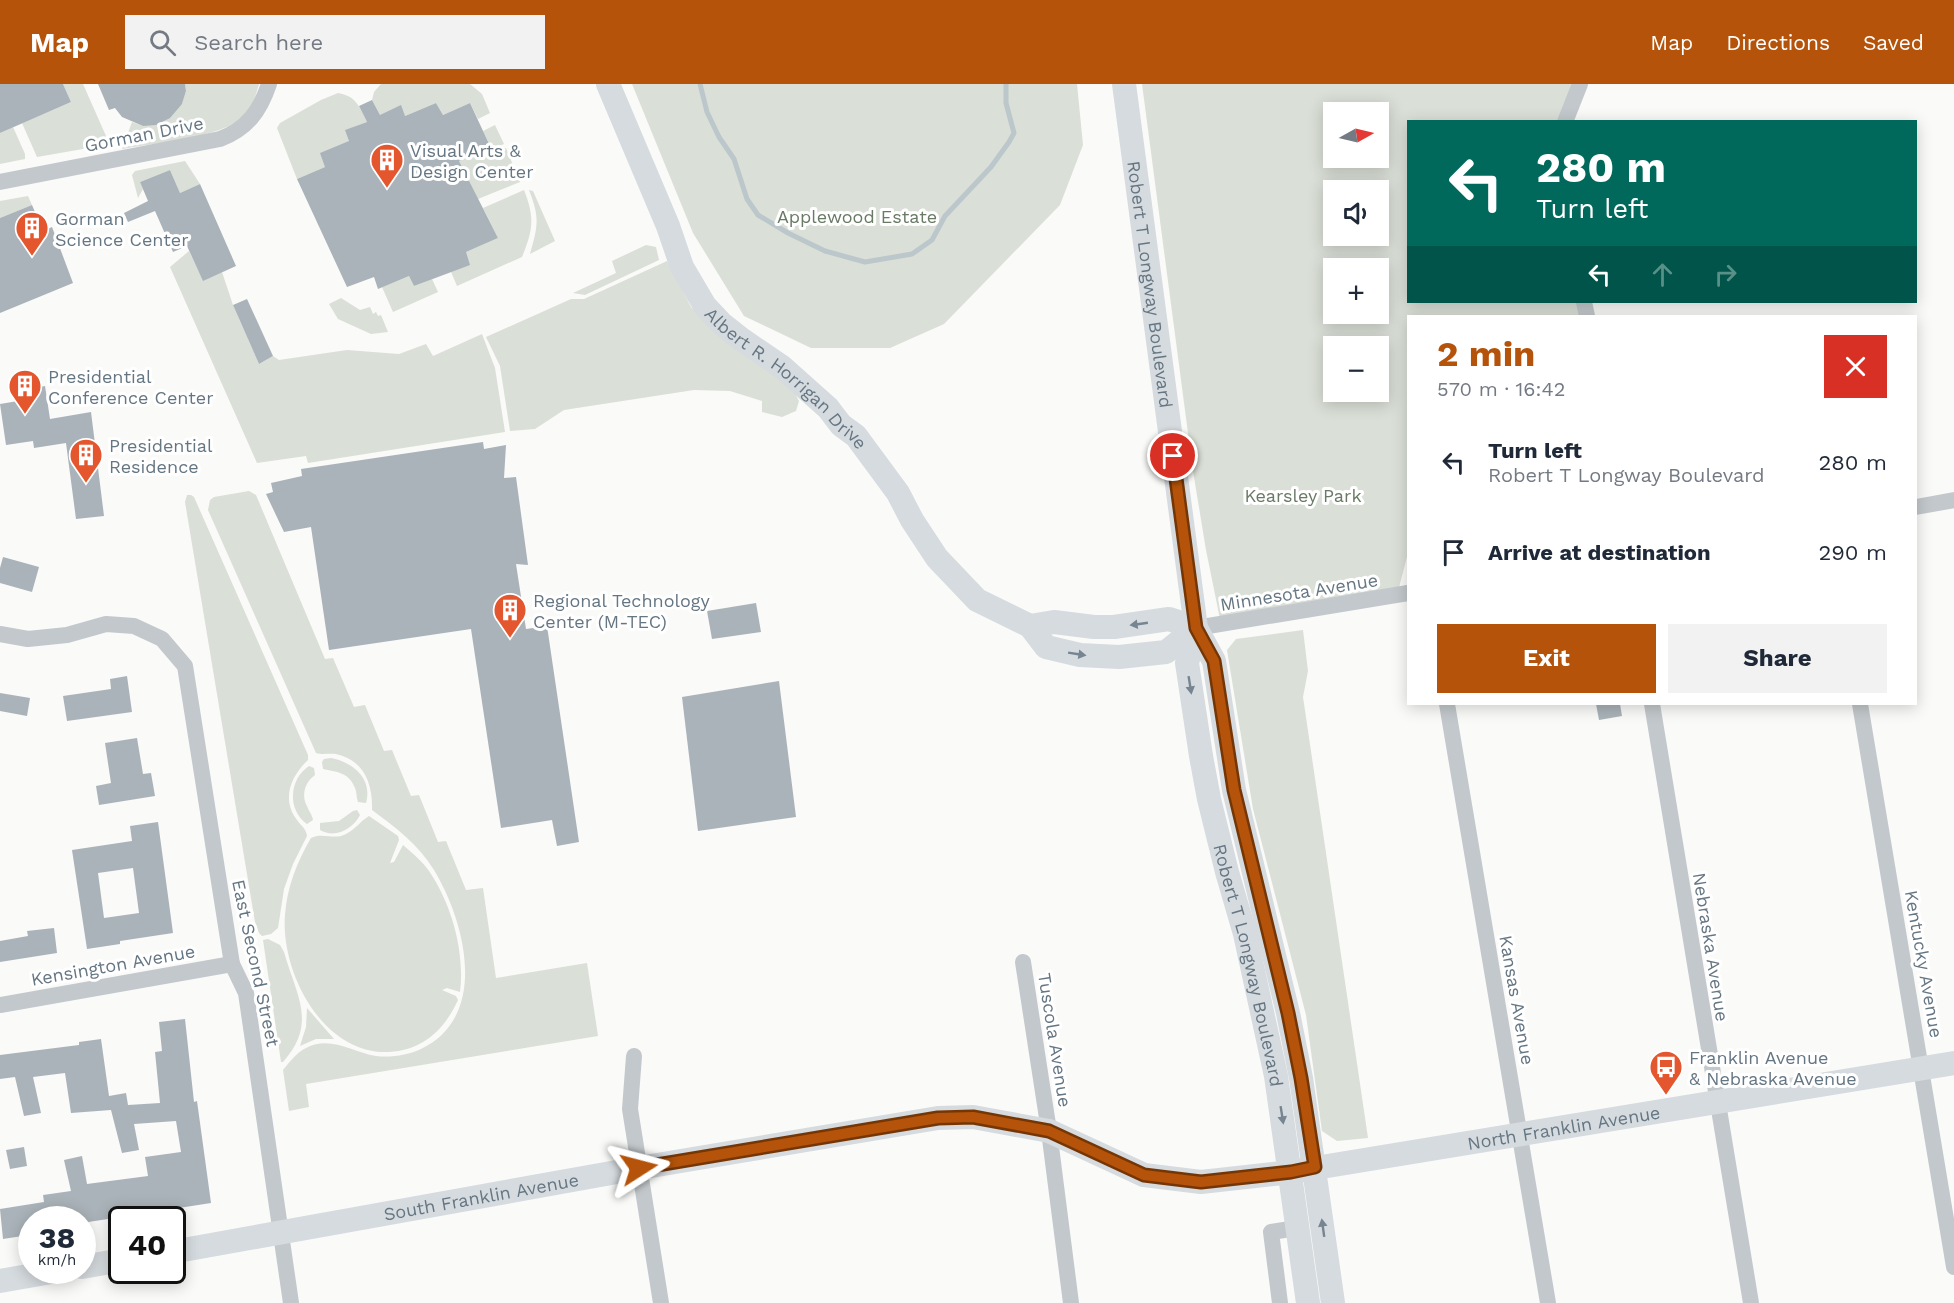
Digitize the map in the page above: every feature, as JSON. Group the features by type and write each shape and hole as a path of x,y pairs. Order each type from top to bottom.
{"street":[{"name":"Gorman Drive","path":"0,182 220,140 239,130 254,117 269,84"},
{"name":"Albert R. Horrigan Drive","path":"608,84 668,226 682,267 705,306 728,329 782,367 856,436 897,493 931,550 964,587 985,605 1030,626 1046,647 1080,655 1108,657 1166,652 1196,628"},
{"name":"Robert T Longway Boulevard","path":"1124,84 1196,628 1214,661 1234,790 1288,1013 1315,1167 1333,1303"},
{"path":"1566,120 1580,84"},
{"path":"1917,507 1954,500"},
{"name":"Minnesota Avenue","path":"1196,628 1407,593"},
{"path":"1030,626 1054,622 1114,627 1169,619 1196,628"},
{"name":"East Second Street","path":"0,634 27,639 67,635 106,624 134,626 162,639 185,666 232,964 246,993 291,1303"},
{"name":"Robert T Longway Boulevard","path":"1196,628 1187,663 1201,756 1209,799 1264,1014 1291,1172 1308,1303"},
{"name":"Kansas Avenue","path":"1447,705 1548,1303"},
{"name":"Nebraska Avenue","path":"1652,705 1751,1303"},
{"name":"Kentucky Avenue","path":"1860,705 1954,1267"},
{"name":"Tuscola Avenue","path":"1023,962 1049,1131 1071,1303"},
{"name":"Kensington Avenue","path":"0,1005 232,964"},
{"path":"634,1056 630,1109 661,1303"},
{"name":"North Franklin Avenue","path":"1315,1167 1954,1063"},
{"name":"South Franklin Avenue","path":"186,1250 639,1168 938,1118 973,1117 1049,1131 1144,1175 1201,1182 1291,1172 1315,1167"},
{"path":"1280,1303 1271,1232 1297,1228"},
{"path":"0,1281 18,1278"}],"green space":[{"path":"63,84 83,84 106,136 100,146 37,157 22,123 71,102"},
{"path":"185,84 259,84 246,114 222,129 188,138 122,149 132,122 143,126 182,104 186,91"},
{"path":"381,84 470,84 482,94 490,113 478,119 470,103 443,115 436,103 405,116 380,115 372,100 374,92"},
{"name":"Applewood Estate","path":"632,84 1077,84 1083,145 1060,205 944,324 890,348 811,348 744,316 693,233"},
{"name":"Kearsley Park","path":"1142,84 1580,84 1565,120 1407,120 1407,303 1584,303 1587,315 1407,315 1407,557 1397,595 1221,624 1193,471"},
{"path":"338,93 353,99 367,122 346,130 349,141 325,167 297,179 277,128 280,123"},
{"path":"495,125 504,144 481,154 480,151 490,146 483,131"},
{"path":"13,127 25,159 0,164 0,133"},
{"path":"506,148 520,182 478,199 459,161 476,153 479,159"},
{"path":"185,161 200,184 180,193 170,170 140,182 143,189 138,198 132,175 135,171"},
{"path":"524,190 530,208 531,224 522,257 457,286 451,272 466,252 498,238 483,208"},
{"path":"529,190 533,191 555,241 530,254 537,222"},
{"path":"28,196 32,205 0,218 0,201"},
{"path":"646,245 656,247 659,260 585,295 573,293 616,273 612,261"},
{"path":"189,251 203,280 222,272 233,305 259,364 273,356 279,360 347,350 399,354 426,344 433,356 482,334 495,368 505,432 308,463 306,456 257,463 170,267"},
{"path":"667,261 691,307 723,338 792,388 799,401 796,411 782,417 762,412 762,401 730,391 694,390 564,410 535,429 510,431 500,366 486,337 571,299 584,299"},
{"path":"409,276 414,286 432,279 438,292 393,312 382,287"},
{"path":"341,298 360,310 370,307 373,314 376,312 378,316 381,315 388,332 371,334 338,319 329,304"},
{"path":"249,491 256,495 325,659 333,658 354,707 365,705 384,751 392,750 411,796 419,795 438,842 446,841 466,890 483,888 496,978 587,963 598,1036 306,1084 309,1107 289,1111 283,1070 306,1048 324,1043 376,1056 399,1056 421,1049 443,1034 456,1014 464,991 465,966 462,940 455,915 428,861 406,837 372,810 371,791 365,774 354,762 336,754 316,753 208,510 210,500 214,497"},
{"path":"187,495 194,497 308,755 308,760 293,780 289,796 292,812 307,836 284,889 278,928 271,934 262,936 255,922 185,502"},
{"path":"1303,630 1308,671 1303,697 1368,1138 1337,1141 1322,1131 1306,1015 1253,809 1227,650 1236,639"},
{"path":"331,758 353,767 364,779 366,803 358,802 355,788 346,776 323,769 324,759"},
{"path":"309,766 314,768 315,775 309,781 304,793 305,802 313,820 307,824 296,811 293,795 297,779"},
{"path":"357,810 360,815 357,820 343,831 326,833 320,830 320,823 339,821"},
{"path":"369,816 398,836 399,840 390,863 394,862 403,845 429,871 450,914 458,945 460,992 447,988 442,990 456,996 458,1000 454,1009 443,1025 429,1038 403,1050 377,1052 353,1045 332,1031 315,1012 301,989 291,965 286,939 285,915 290,885 311,838 341,836"},
{"path":"268,939 280,945 284,952 301,1008 300,1034 294,1048 283,1062 281,1062 263,940"},
{"path":"307,1008 334,1039 316,1039 300,1046 306,1027"}],"building":[{"path":"0,84 63,84 71,102 0,133"},
{"path":"98,84 185,84 186,91 182,104 170,118 156,125 143,126 122,117 115,108 109,110"},
{"name":"Visual Arts & Design Center","path":"372,100 380,115 401,105 405,116 436,103 443,115 470,103 490,146 459,161 498,238 466,252 470,265 414,286 409,276 378,289 374,277 347,287 297,179 325,167 320,153 349,141 345,130 367,122 359,106"},
{"path":"170,170 180,193 200,184 236,266 203,281 187,246 173,252 155,211 128,222 124,213 148,201 140,182"},
{"name":"Gorman Science Center","path":"32,205 43,231 52,227 73,283 0,313 0,218"},
{"path":"247,299 273,356 259,364 233,305"},
{"name":"Presidential Conference Center","path":"45,386 50,419 91,412 104,516 76,519 66,443 34,448 33,441 6,445 0,404 24,400 22,390"},
{"name":"Regional Technology Center (M-TEC)","path":"483,442 484,449 506,445 504,478 516,477 528,565 516,564 526,629 547,626 579,842 557,846 552,820 501,828 471,629 329,650 311,527 284,532 266,494 273,492 271,483 302,476 301,469"},
{"path":"3,557 39,567 32,592 0,583"},
{"path":"756,603 761,632 712,639 707,611"},
{"path":"127,676 132,712 67,721 63,696 111,689 110,679"},
{"path":"779,681 796,817 698,831 682,697"},
{"path":"0,693 30,698 27,716 0,711"},
{"path":"1596,705 1620,705 1622,716 1599,720"},
{"path":"137,738 143,774 151,773 155,796 99,805 96,786 111,783 105,743"},
{"path":"158,822 173,933 120,941 120,944 87,949 72,850 132,841 130,826","holes":["133,868 139,913 104,918 98,873"]},
{"path":"54,928 57,953 0,962 0,941 28,936 27,931"},
{"path":"185,1019 194,1102 197,1101 211,1203 186,1207 108,1206 108,1219 96,1221 96,1206 19,1206 44,1202 43,1195 71,1191 64,1160 82,1156 87,1184 148,1176 145,1157 181,1152 176,1121 134,1124 139,1150 122,1153 111,1110 71,1113 65,1073 33,1077 41,1113 24,1116 15,1077 0,1079 0,1055 79,1045 79,1042 101,1039 109,1096 126,1093 128,1105 160,1103 155,1052 162,1051 159,1022"},
{"path":"24,1147 27,1166 10,1169 6,1150"},
{"path":"18,1206 18,1237 3,1239 0,1209"}],"waterway":[{"path":"700,84 707,112 719,137 734,159 747,199 758,215 825,251 865,262 912,254 932,240 945,216 991,167 1014,133 1006,103 1006,84"}],"place":[{"name":"Visual Arts & Design Center","path":"387,189"},
{"name":"Gorman Science Center","path":"32,257"},
{"name":"Presidential Conference Center","path":"25,415"},
{"name":"Presidential Residence","path":"86,484"},
{"name":"Regional Technology Center (M-TEC)","path":"510,639"},
{"name":"Franklin Avenue & Nebraska Avenue","path":"1666,1096"}],"route":[{"path":"639,1168 938,1118 973,1117 1049,1131 1144,1175 1201,1182 1291,1172 1315,1167 1288,1013 1234,790 1214,661 1196,628 1173,456"}]}
